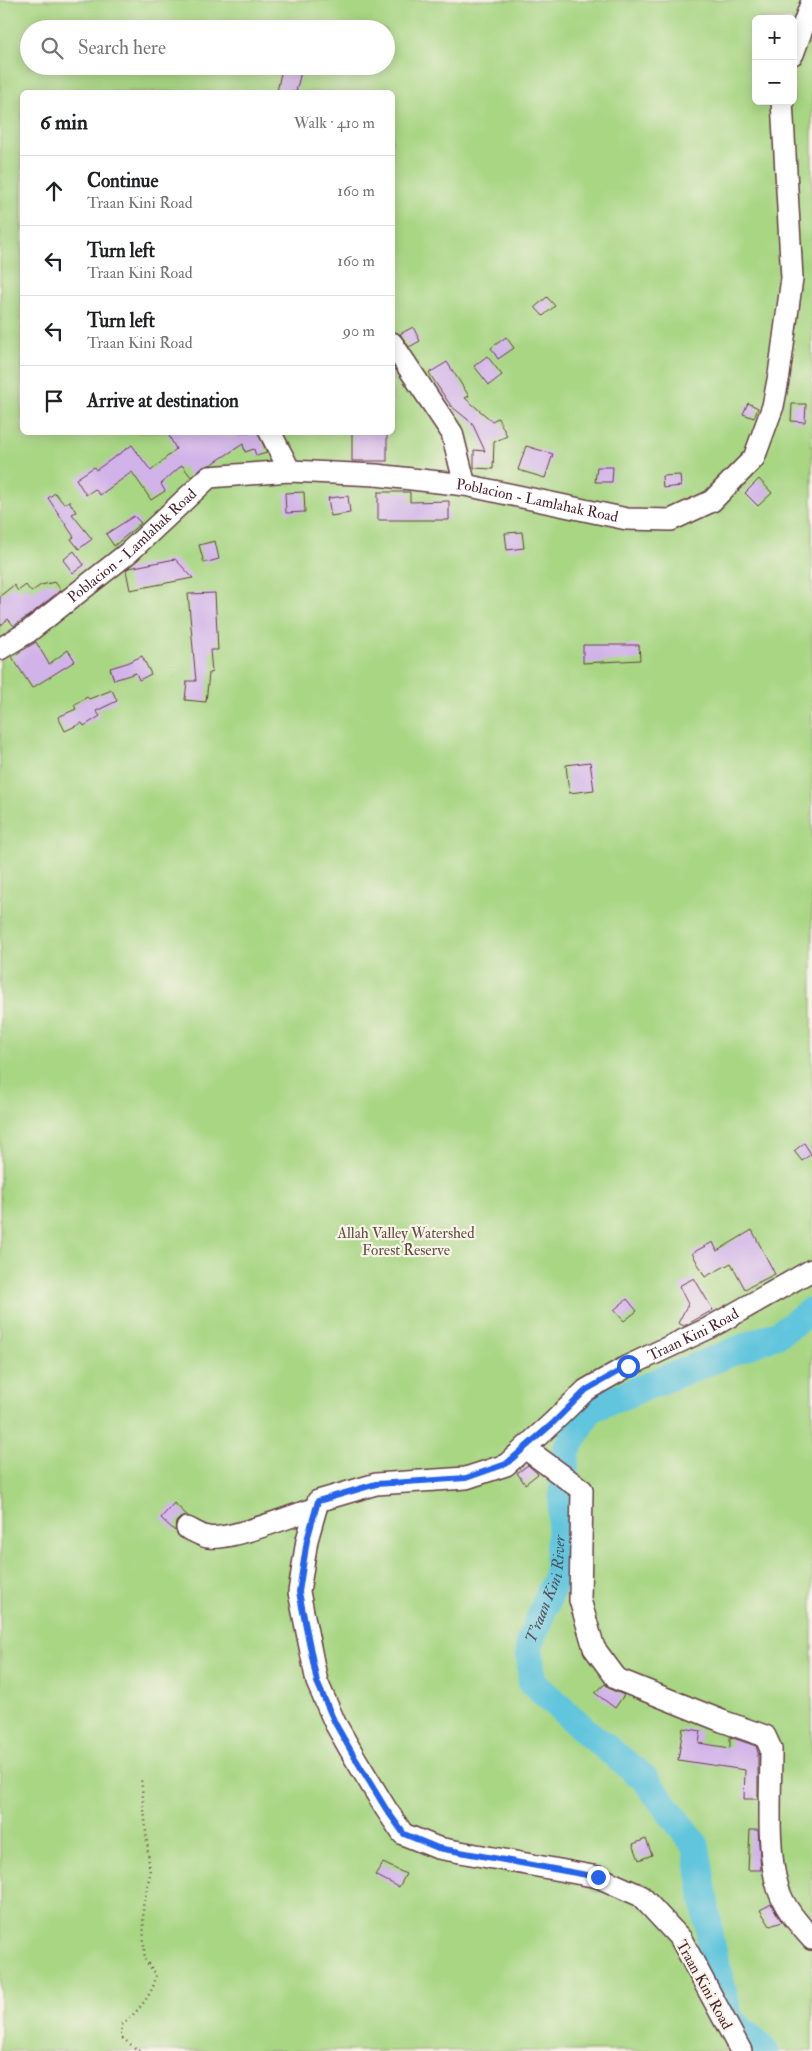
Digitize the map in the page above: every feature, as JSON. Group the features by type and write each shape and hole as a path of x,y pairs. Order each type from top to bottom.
{"street":[{"path":"797,43 812,1"},
{"name":"Poblacion - Lamlahak Road","path":"0,649 28,632 128,553 209,477 290,471 376,475 466,485 627,519 671,520 712,501 754,458 773,406 779,375 792,278 782,105"},
{"path":"395,348 452,434 466,485"},
{"path":"272,435 290,471"},
{"name":"Traan Kini Road","path":"741,2051 681,1939 641,1896 598,1877 438,1848 404,1834 386,1809 355,1758 335,1723 317,1682 299,1592 307,1540 318,1501 376,1484 466,1478 506,1464 586,1390 628,1366 709,1328 812,1270"},
{"path":"525,1448 567,1481 582,1490 580,1600 594,1648 617,1679 765,1736 771,1749 771,1850 778,1888 792,1917 812,1938"},
{"path":"187,1528 208,1537 220,1537 236,1534 316,1508"}],"path":[{"path":"139,2051 122,2037 122,2025 136,2013 156,1981 156,1974 145,1960 144,1947 143,1906 150,1874 141,1777"}],"green space":[{"name":"Allah Valley Watershed Forest Reserve","path":"0,0 812,0 812,2051 0,2051"}],"building":[{"path":"281,75 300,75 296,90 277,90"},
{"path":"547,297 555,306 543,316 535,307"},
{"path":"413,327 420,341 409,347 400,334"},
{"path":"506,337 514,348 498,359 491,348"},
{"path":"487,356 502,375 489,385 474,366"},
{"path":"447,362 469,396 465,398 492,421 498,418 507,436 494,442 493,469 474,468 474,450 485,451 472,423 451,406 429,373"},
{"path":"748,403 758,408 754,418 743,414"},
{"path":"792,404 806,404 805,422 791,421"},
{"path":"169,435 259,435 267,453 256,456 254,449 245,452 243,444 212,464 201,468 191,477 182,465 161,484 165,491 151,500 132,472 100,495 95,489 86,495 76,479 94,467 96,470 132,445 151,471 176,449"},
{"path":"352,435 387,435 387,461 352,461"},
{"path":"526,446 553,454 545,478 518,470"},
{"path":"597,467 613,467 612,482 595,482"},
{"path":"680,475 681,486 663,488 662,476"},
{"path":"759,479 772,493 758,506 745,493"},
{"path":"304,492 305,512 286,513 285,493"},
{"path":"378,492 410,492 410,502 449,501 449,520 378,520"},
{"path":"55,493 64,504 69,501 76,512 72,514 92,539 79,549 71,539 74,537 48,498"},
{"path":"348,496 350,513 331,516 328,498"},
{"path":"134,516 141,523 114,546 106,534"},
{"path":"522,532 524,548 507,550 505,533"},
{"path":"215,541 219,559 204,563 199,545"},
{"path":"74,551 84,565 73,573 63,560"},
{"path":"175,559 193,578 130,590 126,570"},
{"path":"55,582 61,590 31,614 14,626 8,619 0,626 0,596 14,585 18,591 26,585 31,592 41,585"},
{"path":"215,593 218,650 210,650 212,672 209,673 206,702 185,700 187,681 196,681 188,594"},
{"path":"36,642 49,664 68,650 75,661 32,688 12,657"},
{"path":"583,645 639,645 640,660 583,663"},
{"path":"142,656 151,674 139,680 136,673 114,680 110,668"},
{"path":"112,690 117,701 96,711 100,716 84,726 82,723 65,731 58,717 76,709 74,705 87,697 89,699"},
{"path":"590,762 594,790 569,793 566,765"},
{"path":"804,1143 811,1154 802,1161 794,1151"},
{"path":"752,1230 775,1274 745,1289 731,1263 705,1277 692,1253 713,1242 717,1251"},
{"path":"694,1278 713,1310 684,1326 678,1323 688,1304 679,1286"},
{"path":"627,1299 637,1311 624,1321 614,1310"},
{"path":"528,1465 538,1474 525,1484 517,1473"},
{"path":"174,1503 188,1516 180,1518 176,1522 175,1531 161,1518"},
{"path":"605,1684 612,1690 624,1695 615,1708 595,1693"},
{"path":"683,1728 701,1731 699,1743 730,1748 730,1737 756,1746 758,1752 758,1799 744,1799 745,1770 678,1760"},
{"path":"750,1830 758,1830 761,1870 748,1870"},
{"path":"646,1839 652,1855 639,1860 633,1844"},
{"path":"383,1863 406,1874 399,1887 375,1875"},
{"path":"771,1904 782,1922 770,1926 760,1910"}],"waterway":[{"name":"T'raan Kini River","path":"765,2051 730,2020 712,1948 696,1846 644,1778 588,1733 532,1682 529,1644 557,1576 566,1451 590,1409 780,1333 812,1310"}],"route":[{"path":"598,1877 438,1848 404,1834 386,1809 355,1758 335,1723 317,1682 299,1592 307,1540 318,1501 376,1484 466,1478 506,1464 552,1424 586,1390 628,1366"}]}
